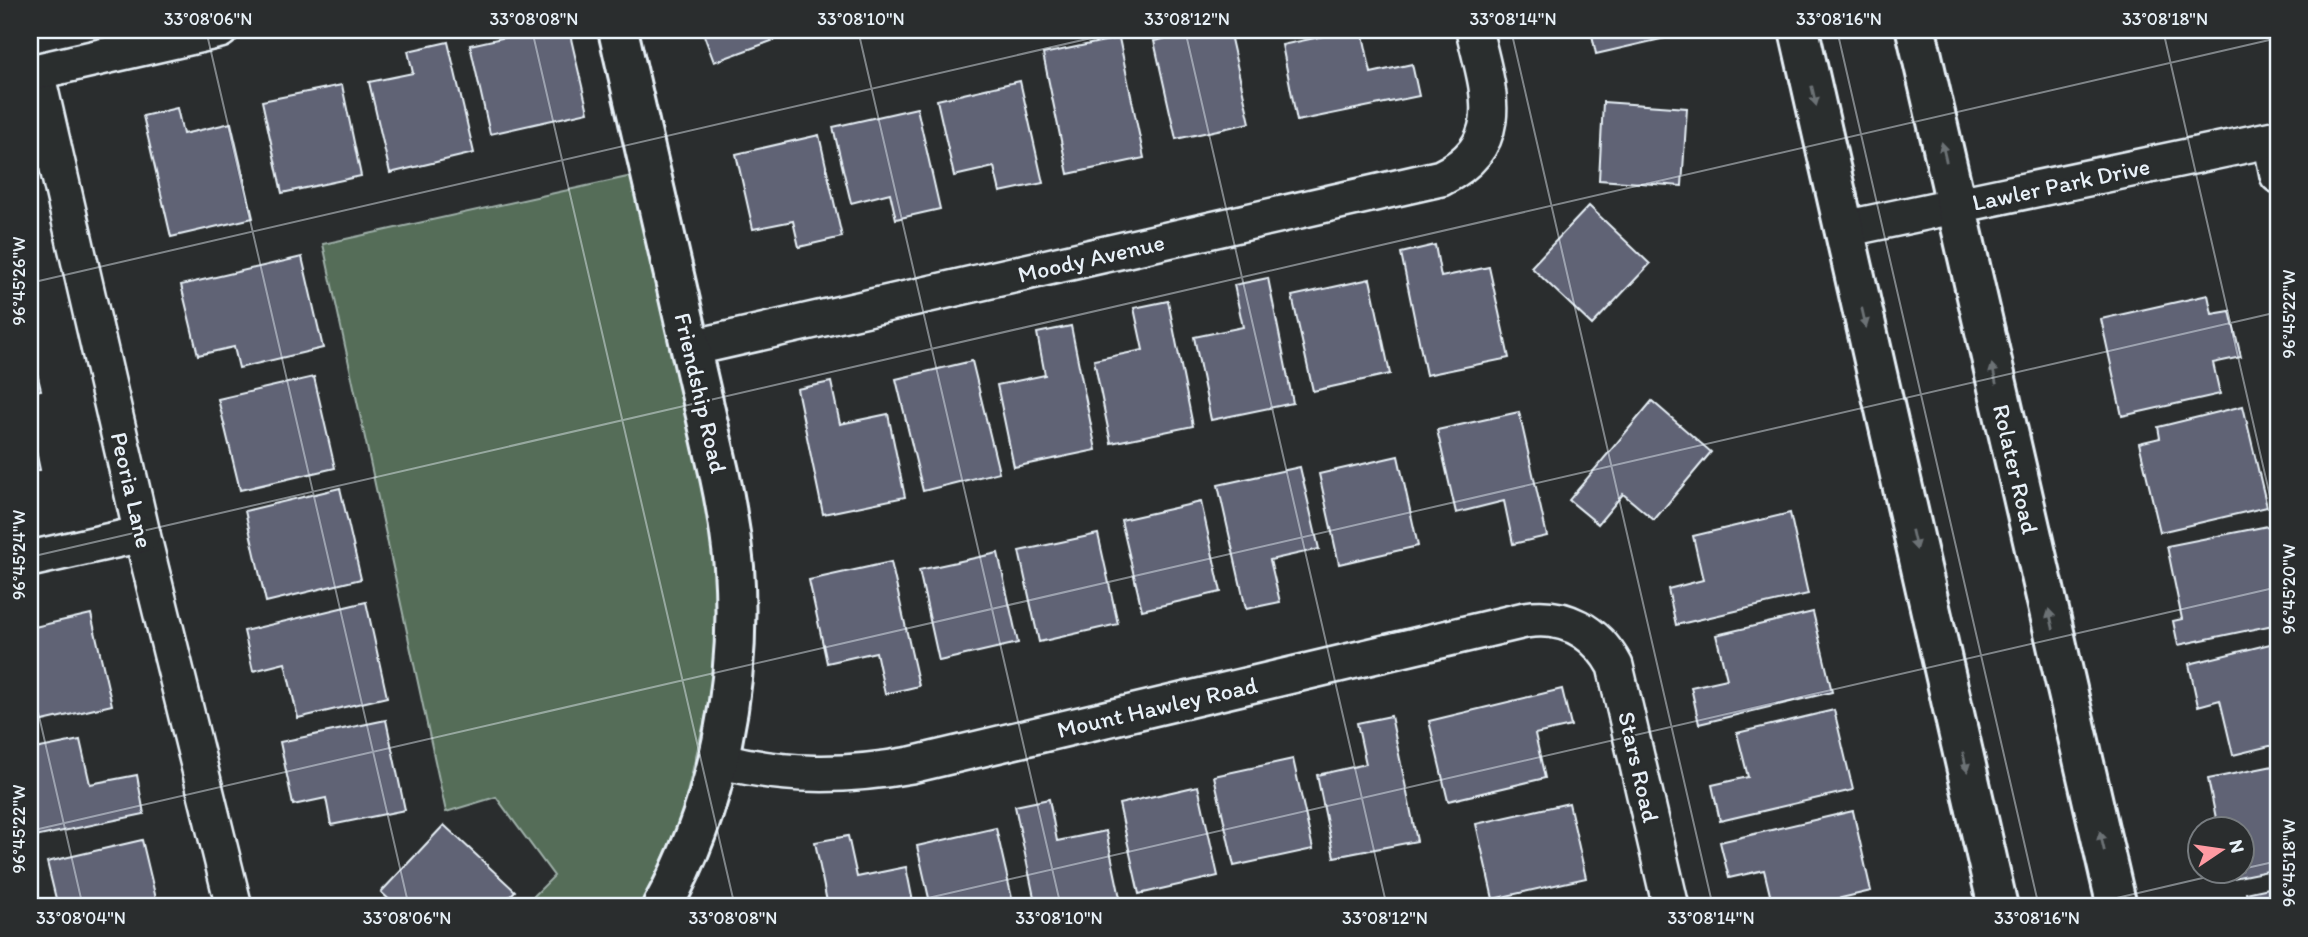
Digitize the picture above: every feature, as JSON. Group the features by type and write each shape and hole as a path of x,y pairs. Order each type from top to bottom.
{"main road":[{"name":"Friendship Road","path":"618,30 719,472 729,520 734,568 733,665 718,760 688,851 662,907"},
{"path":"1799,30 1998,907"},
{"name":"Rolater Road","path":"1916,30 2117,907"}],"street":[{"path":"33,72 220,30"},
{"name":"Moody Avenue","path":"691,348 1429,182 1452,172 1472,155 1488,123 1490,99 1474,30"},
{"name":"Peoria Lane","path":"33,72 233,907"},
{"path":"2274,139 2278,175"},
{"name":"Lawler Park Drive","path":"1844,229 2274,139"},
{"path":"30,559 142,534"},
{"name":"Mount Hawley Road","path":"718,760 804,774 876,771 1525,620 1560,620 1591,635"},
{"name":"Stars Road","path":"1591,635 1609,654 1619,679 1671,907"}],"green space":[{"path":"632,176 696,448 720,571 710,698 681,818 641,907 523,907 554,876 496,797 446,812 323,244"}],"building":[{"path":"539,30 569,30 588,112 490,134 470,45"},
{"path":"702,30 786,30 788,35 714,62"},
{"path":"1204,30 1229,30 1250,123 1176,139 1154,41"},
{"path":"1362,30 1371,73 1412,64 1419,96 1297,121 1282,45"},
{"path":"1591,30 1672,30 1674,36 1596,54"},
{"path":"1119,38 1144,158 1068,174 1043,54"},
{"path":"448,42 474,153 390,173 369,82 413,73 408,51"},
{"path":"1020,81 1043,183 1000,192 994,167 954,176 937,100"},
{"path":"342,85 361,176 282,193 262,101"},
{"path":"1603,102 1687,108 1682,186 1599,180"},
{"path":"177,108 183,134 231,123 253,218 171,237 143,116"},
{"path":"917,108 940,209 896,219 890,193 851,203 833,127"},
{"path":"819,135 842,237 799,247 793,221 753,229 736,154"},
{"path":"1589,206 1650,264 1592,325 1531,267"},
{"path":"1435,245 1441,277 1489,267 1509,358 1426,375 1401,253"},
{"path":"302,257 323,348 239,368 234,347 198,355 181,285"},
{"path":"1268,278 1293,403 1211,420 1194,337 1243,327 1234,285"},
{"path":"1370,279 1390,374 1313,391 1292,296"},
{"path":"2208,295 2212,314 2230,311 2241,357 2213,363 2220,394 2122,416 2101,319"},
{"path":"1168,301 1193,426 1111,443 1094,360 1143,350 1134,308"},
{"path":"1071,326 1096,450 1014,467 997,385 1045,375 1037,333"},
{"path":"30,349 41,390 30,392"},
{"path":"972,361 999,472 923,491 896,379"},
{"path":"314,377 335,468 240,490 218,399"},
{"path":"831,382 840,424 888,414 905,497 823,514 797,389"},
{"path":"1652,401 1711,452 1654,520 1623,494 1598,524 1569,500"},
{"path":"2243,406 2267,507 2160,532 2139,443 2160,438 2158,427"},
{"path":"1519,412 1547,536 1513,544 1504,501 1456,513 1437,430"},
{"path":"30,422 40,470 30,472"},
{"path":"1398,456 1418,546 1339,564 1319,474"},
{"path":"1300,467 1319,549 1270,560 1280,602 1246,609 1218,485"},
{"path":"340,488 361,579 266,602 245,511"},
{"path":"1201,502 1221,592 1142,610 1121,520"},
{"path":"1790,513 1808,594 1676,625 1668,589 1703,580 1693,536"},
{"path":"2273,525 2278,552 2278,624 2178,645 2173,621 2182,619 2167,546"},
{"path":"1098,534 1118,624 1039,642 1019,551"},
{"path":"998,553 1018,643 939,661 919,570"},
{"path":"891,562 919,686 885,694 876,652 827,663 809,580"},
{"path":"366,602 387,697 298,718 285,663 253,671 244,631"},
{"path":"1813,612 1832,692 1699,724 1691,687 1727,679 1716,635"},
{"path":"91,614 112,705 30,724 30,628"},
{"path":"2278,642 2278,744 2233,755 2220,700 2198,706 2189,664"},
{"path":"1562,689 1571,726 1535,734 1545,778 1448,801 1429,721"},
{"path":"1834,710 1853,790 1720,821 1712,785 1748,777 1737,733"},
{"path":"1391,716 1417,841 1334,857 1317,775 1366,764 1357,723"},
{"path":"386,720 405,810 331,825 326,798 293,805 280,742"},
{"path":"80,740 90,784 137,775 144,814 30,838 30,750"},
{"path":"1293,759 1313,849 1234,866 1214,776"},
{"path":"2278,765 2278,869 2256,873 2256,814 2215,814 2208,779"},
{"path":"1198,786 1218,876 1139,894 1119,804"},
{"path":"1049,799 1057,841 1106,831 1122,907 1036,907 1015,806"},
{"path":"1569,803 1586,878 1493,899 1476,824"},
{"path":"1853,811 1871,891 1803,907 1773,907 1764,870 1729,878 1720,842"},
{"path":"444,825 515,891 500,907 397,907 381,892"},
{"path":"996,828 1014,907 931,907 917,846"},
{"path":"848,836 857,877 906,867 914,907 828,907 815,842"},
{"path":"142,840 158,907 58,907 47,862"},
{"path":"2278,886 2278,907 2249,907 2246,893"}]}
